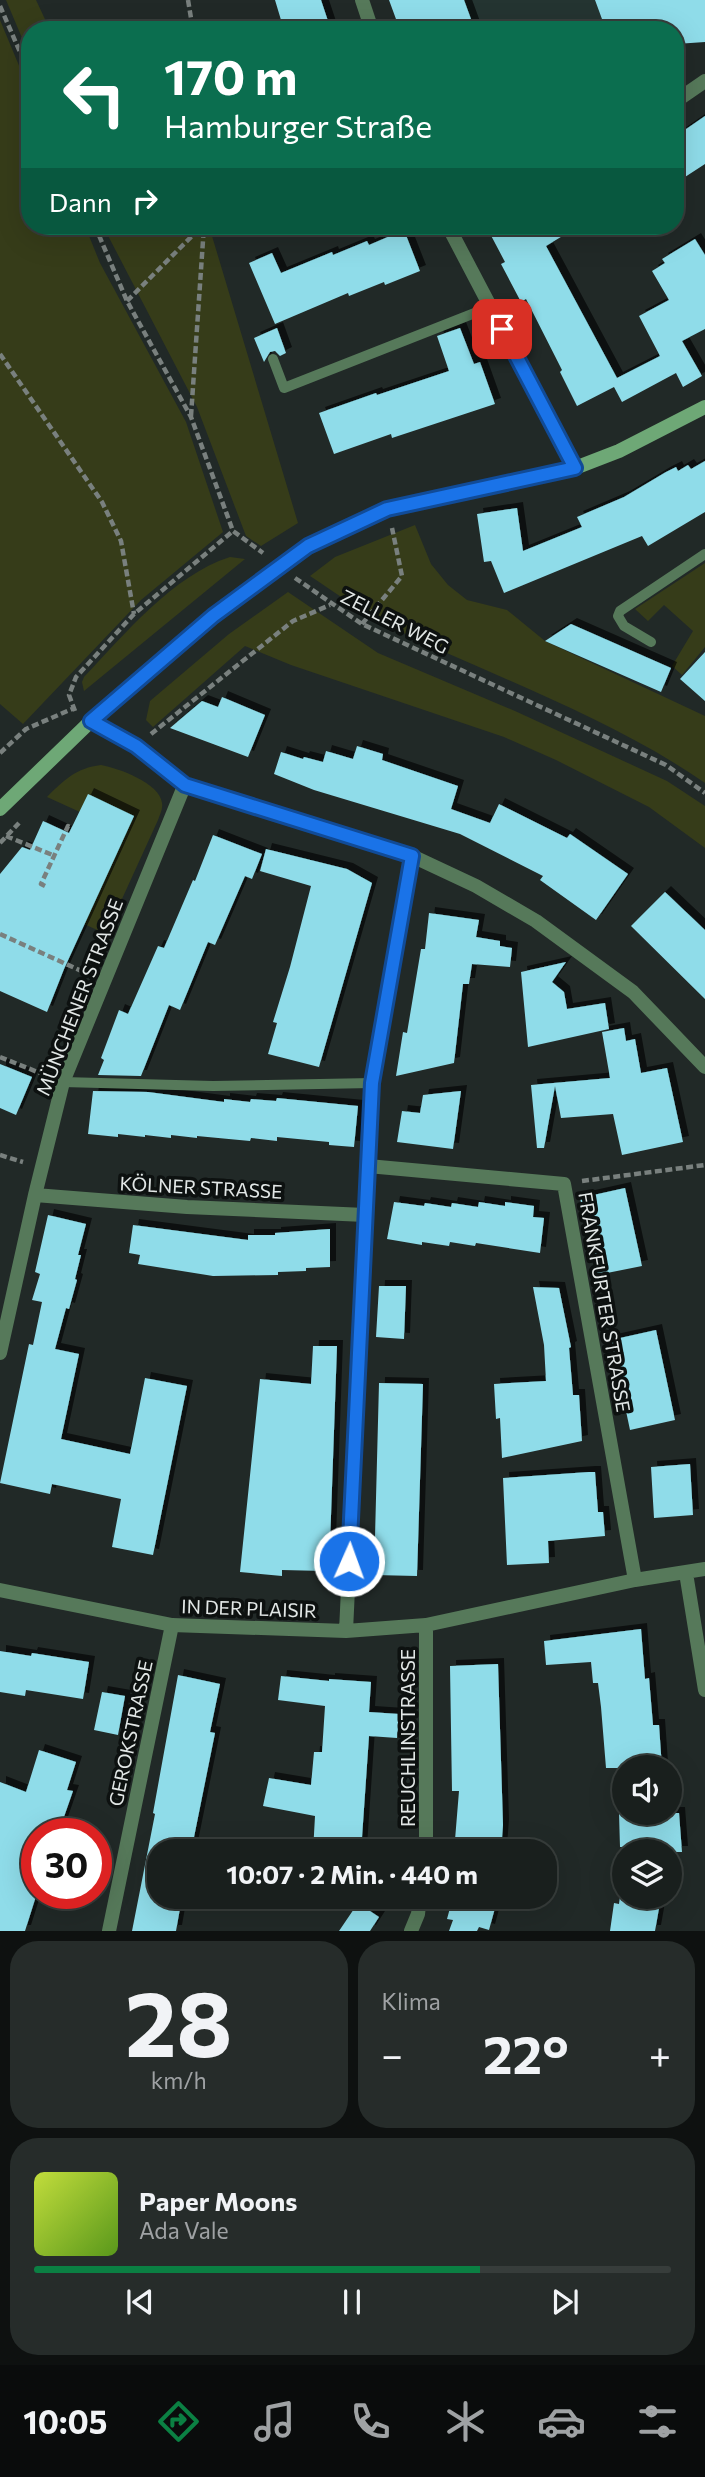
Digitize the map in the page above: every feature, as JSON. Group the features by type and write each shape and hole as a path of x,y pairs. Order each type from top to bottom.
{"street":[{"path":"362,0 369,21"},
{"path":"684,95 705,81"},
{"path":"453,235 575,468"},
{"path":"0,809 91,721 213,616 308,546 387,509 575,468 660,432 705,407"},
{"path":"91,721 136,746 185,785 412,856 476,886 536,921 633,992 705,1068"},
{"name":"MÜNCHENER STRASSE","path":"0,1353 63,1082 185,785"},
{"path":"346,1631 372,1083 412,856"},
{"name":"FRANKFURTER STRASSE","path":"368,1166 479,1170 564,1184 635,1580"},
{"name":"KÖLNER STRASSE","path":"35,1195 187,1207 365,1214"},
{"name":"IN DER PLAISIR","path":"0,1590 172,1625 346,1631 426,1625 635,1580 705,1569"},
{"path":"686,1573 705,1690"},
{"name":"GEROKSTRASSE","path":"109,1931 172,1625"},
{"name":"REUCHLINSTRASSE","path":"426,1625 426,1839"},
{"path":"411,1931 419,1909"}],"lane":[{"path":"273,359 284,388 490,307"},
{"path":"651,642 624,626 618,616 620,611 705,554"},
{"path":"63,1082 213,1087 372,1083"}],"path":[{"path":"188,0 192,21"},
{"path":"0,6 21,54"},
{"path":"99,235 127,301 191,417 233,531 266,555"},
{"path":"127,301 194,235"},
{"path":"191,417 202,235"},
{"path":"0,354 102,502 121,541 134,614"},
{"path":"362,624 401,576 387,509"},
{"path":"91,721 73,708 69,695 76,677 134,614 233,531"},
{"name":"ZELLER WEG","path":"288,572 331,605 362,624 666,765 705,793"},
{"path":"136,746 293,621 331,605"},
{"path":"0,753 26,729 73,708"},
{"path":"45,886 41,884 68,826 72,828"},
{"path":"6,836 55,856"},
{"path":"0,933 37,953 105,981"},
{"path":"0,1057 63,1082"},
{"path":"564,1184 705,1166"}],"shaded area":[{"path":"464,0 595,0 603,21 472,21"}],"green space":[{"path":"6,0 36,0 46,21 21,21 21,36"},
{"path":"0,20 21,70 21,235 89,235 100,263 186,422 223,532 141,600 23,724 0,704"},
{"path":"108,235 212,235 298,523 261,546 246,536 197,407"},
{"path":"415,525 431,564 448,585 467,600 507,610 545,641 705,716 705,783 668,759 591,718 391,627 310,576 335,557"},
{"path":"230,557 245,559 84,691 84,677 151,608 189,577"},
{"path":"705,563 705,647 682,675 672,666 693,631 664,605 648,621 635,609"},
{"path":"288,592 378,653 515,711 667,781 705,806 705,848 649,807 504,737 291,665 245,646 153,727 146,720 150,701 229,634"},
{"path":"101,765 127,773 146,783 160,796 162,805 158,820 106,934 84,924 134,816 88,795 80,812 47,797 71,776"}],"building":[{"path":"275,0 321,0 328,21 281,21"},
{"path":"389,0 464,0 472,21 397,21"},
{"path":"595,0 705,0 705,42 684,43 684,21 603,21"},
{"path":"705,116 705,164 685,177 684,175 684,130"},
{"path":"392,235 406,235 420,271 349,296 348,293 275,324 249,263 272,253 281,273 332,252 333,255 367,241 369,245"},
{"path":"491,235 564,235 546,246 617,378 660,356 639,316 669,300 652,271 665,263 662,259 695,239 705,255 705,329 682,341 702,376 683,387 676,373 622,402 614,387 577,406 526,299 521,302 501,264 505,262"},
{"path":"277,328 286,353 280,356 275,351 270,352 264,362 254,338"},
{"path":"460,328 474,364 480,362 495,404 392,438 391,434 334,454 319,413 449,371 437,336"},
{"path":"705,461 705,512 648,546 642,536 504,593 491,561 484,562 477,514 517,508 523,551 582,527 577,517 624,497 676,467 678,471 688,465 691,469"},
{"path":"571,624 671,668 661,692 545,641"},
{"path":"705,652 705,701 680,679"},
{"path":"222,697 265,715 248,757 170,728 202,701 218,707"},
{"path":"357,746 383,754 382,760 458,786 451,809 490,823 499,804 567,838 570,834 628,874 596,920 540,880 543,876 460,834 314,790 274,774 281,752 323,762 326,751 353,759"},
{"path":"88,794 134,816 47,1012 0,991 0,874 22,847 30,850 43,821 69,833"},
{"path":"213,835 262,854 252,879 245,876 215,945 208,942 180,1010 169,1005 141,1076 98,1075 104,1060 101,1058 119,1010 128,1014 158,946 164,948"},
{"path":"266,849 347,869 372,883 319,1067 268,1054 277,1023 273,1022 311,886 260,871"},
{"path":"665,892 705,930 705,999 631,926"},
{"path":"429,913 479,920 476,937 500,941 500,946 512,948 510,967 472,964 469,984 463,984 454,1063 396,1076 403,1032 407,1033 421,949 425,949"},
{"path":"566,962 552,982 564,992 567,1009 605,1003 609,1029 528,1047 521,972"},
{"path":"624,1028 626,1041 635,1039 641,1073 667,1068 683,1142 622,1155 613,1114 561,1118 555,1086 544,1148 537,1148 531,1085 610,1078 602,1032"},
{"path":"0,1064 32,1077 16,1115 0,1108"},
{"path":"93,1091 148,1092 224,1102 224,1099 250,1102 251,1099 276,1101 277,1098 358,1106 354,1147 277,1137 277,1141 251,1138 250,1141 197,1136 171,1135 171,1138 88,1134"},
{"path":"461,1091 453,1149 397,1142 402,1111 420,1113 423,1095"},
{"path":"625,1188 642,1266 597,1275 580,1198"},
{"path":"394,1202 451,1207 452,1203 478,1207 479,1202 505,1206 505,1202 534,1206 533,1217 544,1218 540,1253 476,1243 475,1246 450,1242 449,1246 422,1242 422,1245 387,1239"},
{"path":"48,1215 86,1224 78,1255 81,1255 75,1279 77,1280 55,1349 79,1354 61,1439 130,1454 145,1378 187,1386 153,1555 112,1547 121,1499 52,1484 50,1494 0,1483 29,1344 33,1345 42,1302 32,1300 40,1274 35,1272"},
{"path":"133,1225 248,1240 248,1235 330,1229 330,1267 278,1272 278,1275 213,1276 138,1264 140,1255 129,1253"},
{"path":"379,1286 406,1286 404,1339 376,1337"},
{"path":"533,1287 559,1288 571,1347 573,1395 579,1395 582,1441 502,1458 500,1418 496,1419 494,1384 546,1381 544,1345"},
{"path":"656,1330 675,1420 630,1430 611,1340"},
{"path":"313,1346 337,1346 330,1544 325,1544 324,1571 282,1570 282,1576 240,1572 260,1379 311,1384"},
{"path":"379,1383 423,1384 417,1576 374,1575"},
{"path":"690,1464 693,1515 654,1518 651,1467"},
{"path":"595,1472 598,1512 603,1512 605,1536 548,1541 549,1563 507,1565 503,1478"},
{"path":"641,1629 645,1679 649,1678 653,1725 659,1725 661,1755 612,1755 612,1768 606,1768 598,1683 593,1683 591,1662 546,1665 544,1641"},
{"path":"0,1651 89,1662 83,1699 26,1690 25,1696 0,1692"},
{"path":"498,1664 502,1839 455,1839 459,1791 452,1791 450,1666"},
{"path":"178,1675 220,1684 210,1732 215,1733 194,1839 150,1839"},
{"path":"281,1676 371,1682 369,1712 399,1714 397,1738 369,1736 362,1839 314,1839 315,1816 263,1806 269,1778 311,1785 314,1752 322,1752 325,1706 278,1700"},
{"path":"102,1692 125,1696 118,1735 94,1730"},
{"path":"39,1750 76,1762 67,1790 73,1791 64,1818 21,1818 21,1909 32,1909 25,1931 0,1931 0,1782 26,1792"},
{"path":"619,1825 680,1825 681,1839 620,1839"},
{"path":"147,1855 147,1909 180,1909 176,1931 132,1931"},
{"path":"354,1909 367,1909 379,1917 370,1931 339,1931"},
{"path":"450,1909 495,1909 489,1930 479,1927 477,1931 449,1931 453,1920 447,1919"},
{"path":"613,1909 659,1909 655,1931 610,1931"}],"route":[{"path":"349,1561 372,1083 412,856 185,785 136,746 91,721 213,616 308,546 387,509 575,468 502,329"}]}
